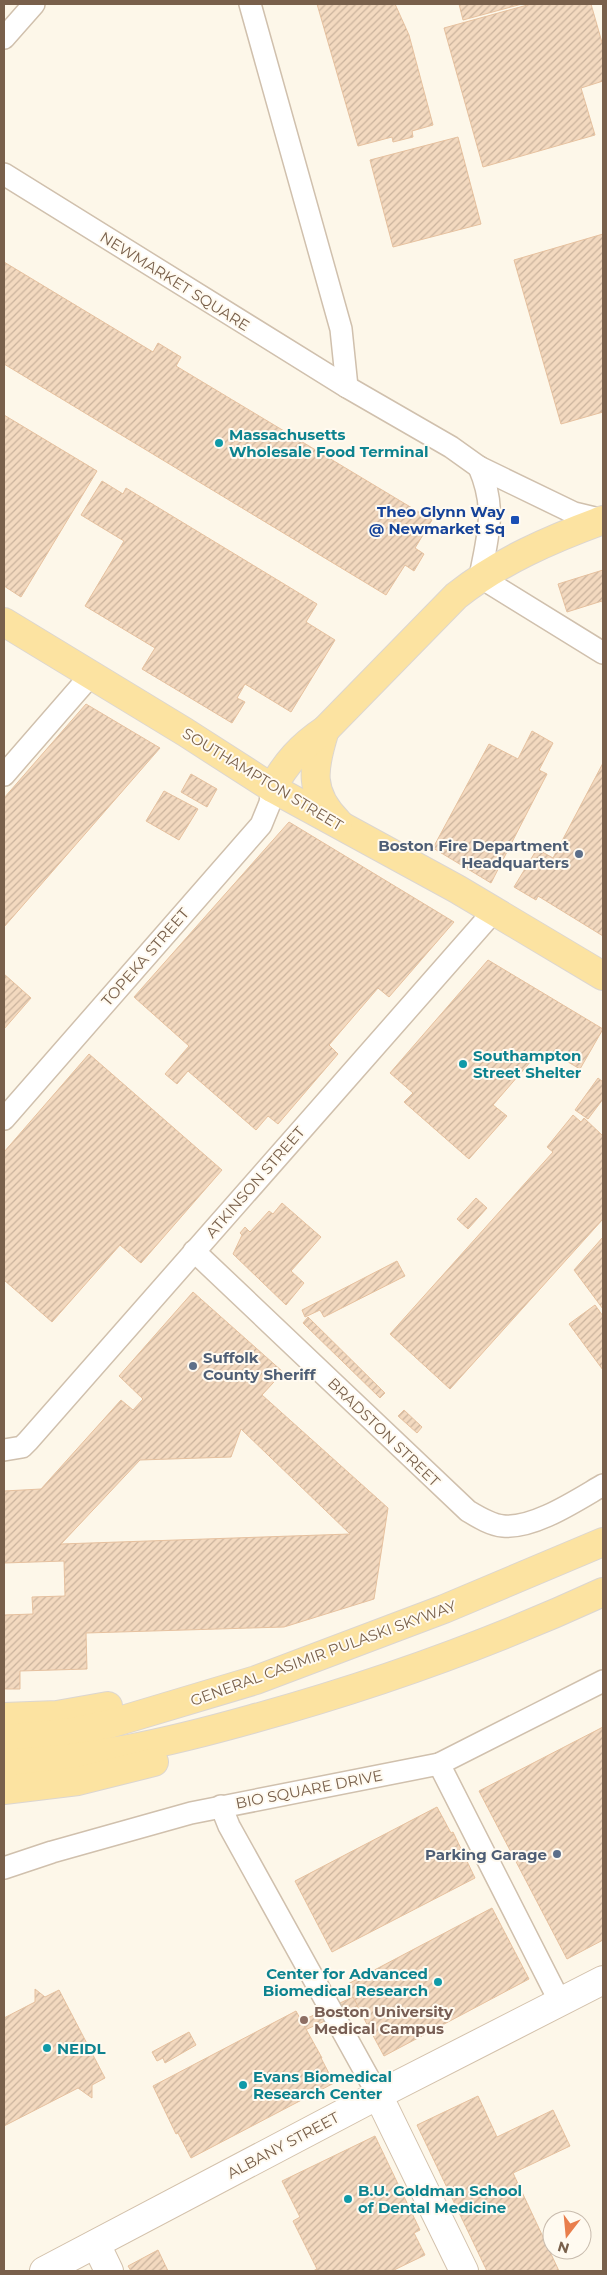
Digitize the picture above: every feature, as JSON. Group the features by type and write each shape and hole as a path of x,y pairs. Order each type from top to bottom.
{"main road":[{"path":"272,788 293,755 307,742 326,730 430,622 480,577 561,535 603,520"},
{"name":"SOUTHAMPTON STREET","path":"4,622 272,788 494,911 603,976"},
{"path":"326,730 316,766 318,796 327,811 345,829"},
{"name":"GENERAL CASIMIR PULASKI SKYWAY","path":"4,1739 73,1732 118,1722 197,1700 391,1630 603,1542"},
{"path":"4,1763 66,1760 137,1749 298,1707 351,1691 479,1645 603,1592"},
{"path":"4,1717 57,1714 136,1701 197,1700"},
{"path":"4,1790 78,1781 135,1768 227,1739 298,1707"},
{"name":"ALBANY STREET","path":"44,2271 378,2095 603,1980"},
{"path":"378,2095 464,2271"},
{"path":"96,2244 109,2271"}],"street":[{"path":"4,38 34,4"},
{"path":"250,4 341,329 347,387"},
{"name":"NEWMARKET SQUARE","path":"4,174 347,387 451,447 479,467 574,513 603,520"},
{"path":"479,467 487,485 490,503 490,524 480,577 603,653"},
{"path":"4,775 91,675"},
{"name":"TOPEKA STREET","path":"4,1119 260,825 270,803 272,788"},
{"name":"ATKINSON STREET","path":"9,1450 22,1447 28,1441 494,911"},
{"name":"BRADSTON STREET","path":"194,1251 468,1511 486,1521 503,1526 518,1525 556,1512 603,1486"},
{"name":"BIO SQUARE DRIVE","path":"4,1868 52,1852 221,1806 439,1764 603,1681"},
{"path":"439,1764 560,2002"},
{"path":"221,1806 229,1826 378,2095"}],"building":[{"path":"317,4 395,4 409,35 433,125 412,131 413,137 393,142 392,137 358,146"},
{"path":"459,4 522,4 463,20"},
{"path":"531,4 591,4 603,46 603,81 581,88 595,135 483,167 444,28"},
{"path":"458,137 481,224 393,247 370,160"},
{"path":"603,234 603,412 561,424 514,260"},
{"name":"Massachusetts Wholesale Food Terminal","path":"4,262 153,352 158,343 181,357 176,366 432,520 415,548 424,554 414,571 405,565 386,595 4,364"},
{"path":"4,415 97,471 21,597 4,586"},
{"path":"102,481 123,494 126,488 317,604 306,622 335,640 291,712 245,684 237,698 245,702 232,723 142,669 155,648 85,606 124,541 81,515"},
{"path":"603,570 603,605 602,601 567,612 558,584"},
{"path":"86,704 160,748 4,927 4,798"},
{"path":"532,731 553,743 539,770 547,774 491,883 433,848 489,744 518,759"},
{"name":"Boston Fire Department Headquarters","path":"603,763 603,936 538,896 536,900 514,887 537,849 553,858"},
{"path":"191,774 217,789 207,807 181,792"},
{"path":"164,791 198,809 179,840 146,821"},
{"path":"289,822 454,922 389,997 378,988 329,1045 338,1054 278,1124 268,1116 256,1130 188,1071 177,1084 165,1074 189,1046 134,997"},
{"name":"Southampton Street Shelter","path":"488,960 603,1029 580,1069 551,1052 547,1059 538,1053 493,1105 507,1116 469,1159 404,1102 413,1093 390,1073"},
{"path":"4,974 31,998 4,1029"},
{"path":"89,1054 222,1170 141,1263 120,1245 52,1322 4,1280 4,1152"},
{"path":"598,1078 603,1082 603,1099 588,1119 575,1110"},
{"path":"573,1115 581,1122 584,1118 603,1136 603,1219 450,1389 390,1334 553,1152 547,1147"},
{"path":"476,1198 487,1208 468,1229 457,1219"},
{"path":"282,1203 321,1237 291,1271 304,1283 286,1305 233,1254 242,1235 240,1233 245,1227 250,1232 269,1211 273,1214"},
{"path":"603,1237 603,1309 574,1270"},
{"path":"397,1261 405,1276 324,1317 320,1310 305,1317 302,1310"},
{"path":"193,1292 283,1372 262,1395 388,1508 374,1599 284,1627 86,1633 87,1669 20,1671 20,1689 4,1689 4,1615 33,1614 32,1597 65,1596 64,1561 4,1563 4,1491 41,1489 121,1400 133,1410 143,1399 119,1376","holes":["241,1429 350,1534 61,1544 140,1460 231,1457"]},
{"path":"595,1305 603,1316 603,1370 569,1324"},
{"path":"308,1317 385,1393 380,1398 303,1323"},
{"path":"404,1410 422,1427 417,1433 398,1416"},
{"name":"Parking Garage","path":"603,1727 603,1940 567,1959 479,1791"},
{"path":"437,1807 451,1833 453,1832 475,1878 332,1952 295,1881"},
{"name":"Center for Advanced Biomedical Research","path":"492,1908 529,1979 384,2056 346,1985"},
{"name":"NEIDL","path":"35,1989 45,1997 59,1990 105,2078 92,2085 92,2098 78,2088 4,2126 4,2018 35,2002"},
{"path":"353,1997 358,2006 305,2030 301,2021"},
{"name":"Evans Biomedical Research Center","path":"296,2011 334,2083 191,2158 178,2133 176,2134 153,2086"},
{"path":"189,2032 196,2045 165,2063 163,2058 157,2061 152,2052"},
{"path":"478,2096 497,2137 553,2110 570,2146 513,2173 542,2235 542,2260 554,2260 559,2271 487,2271 417,2125"},
{"name":"B.U. Goldman School of Dental Medicine","path":"375,2136 420,2230 414,2233 425,2255 392,2271 313,2271 317,2269 293,2221 300,2217 282,2181"},
{"path":"158,2250 168,2271 131,2271 128,2266"}],"place":[{"name":"Massachusetts Wholesale Food Terminal","path":"219,443"},
{"name":"Theo Glynn Way @ Newmarket Sq","path":"515,520"},
{"name":"Boston Fire Department Headquarters","path":"579,854"},
{"name":"Southampton Street Shelter","path":"463,1064"},
{"name":"Suffolk County Sheriff","path":"193,1366"},
{"name":"Parking Garage","path":"557,1854"},
{"name":"Center for Advanced Biomedical Research","path":"438,1982"},
{"name":"Boston University Medical Campus","path":"304,2020"},
{"name":"NEIDL","path":"47,2048"},
{"name":"Evans Biomedical Research Center","path":"243,2085"},
{"name":"B.U. Goldman School of Dental Medicine","path":"348,2199"}]}
